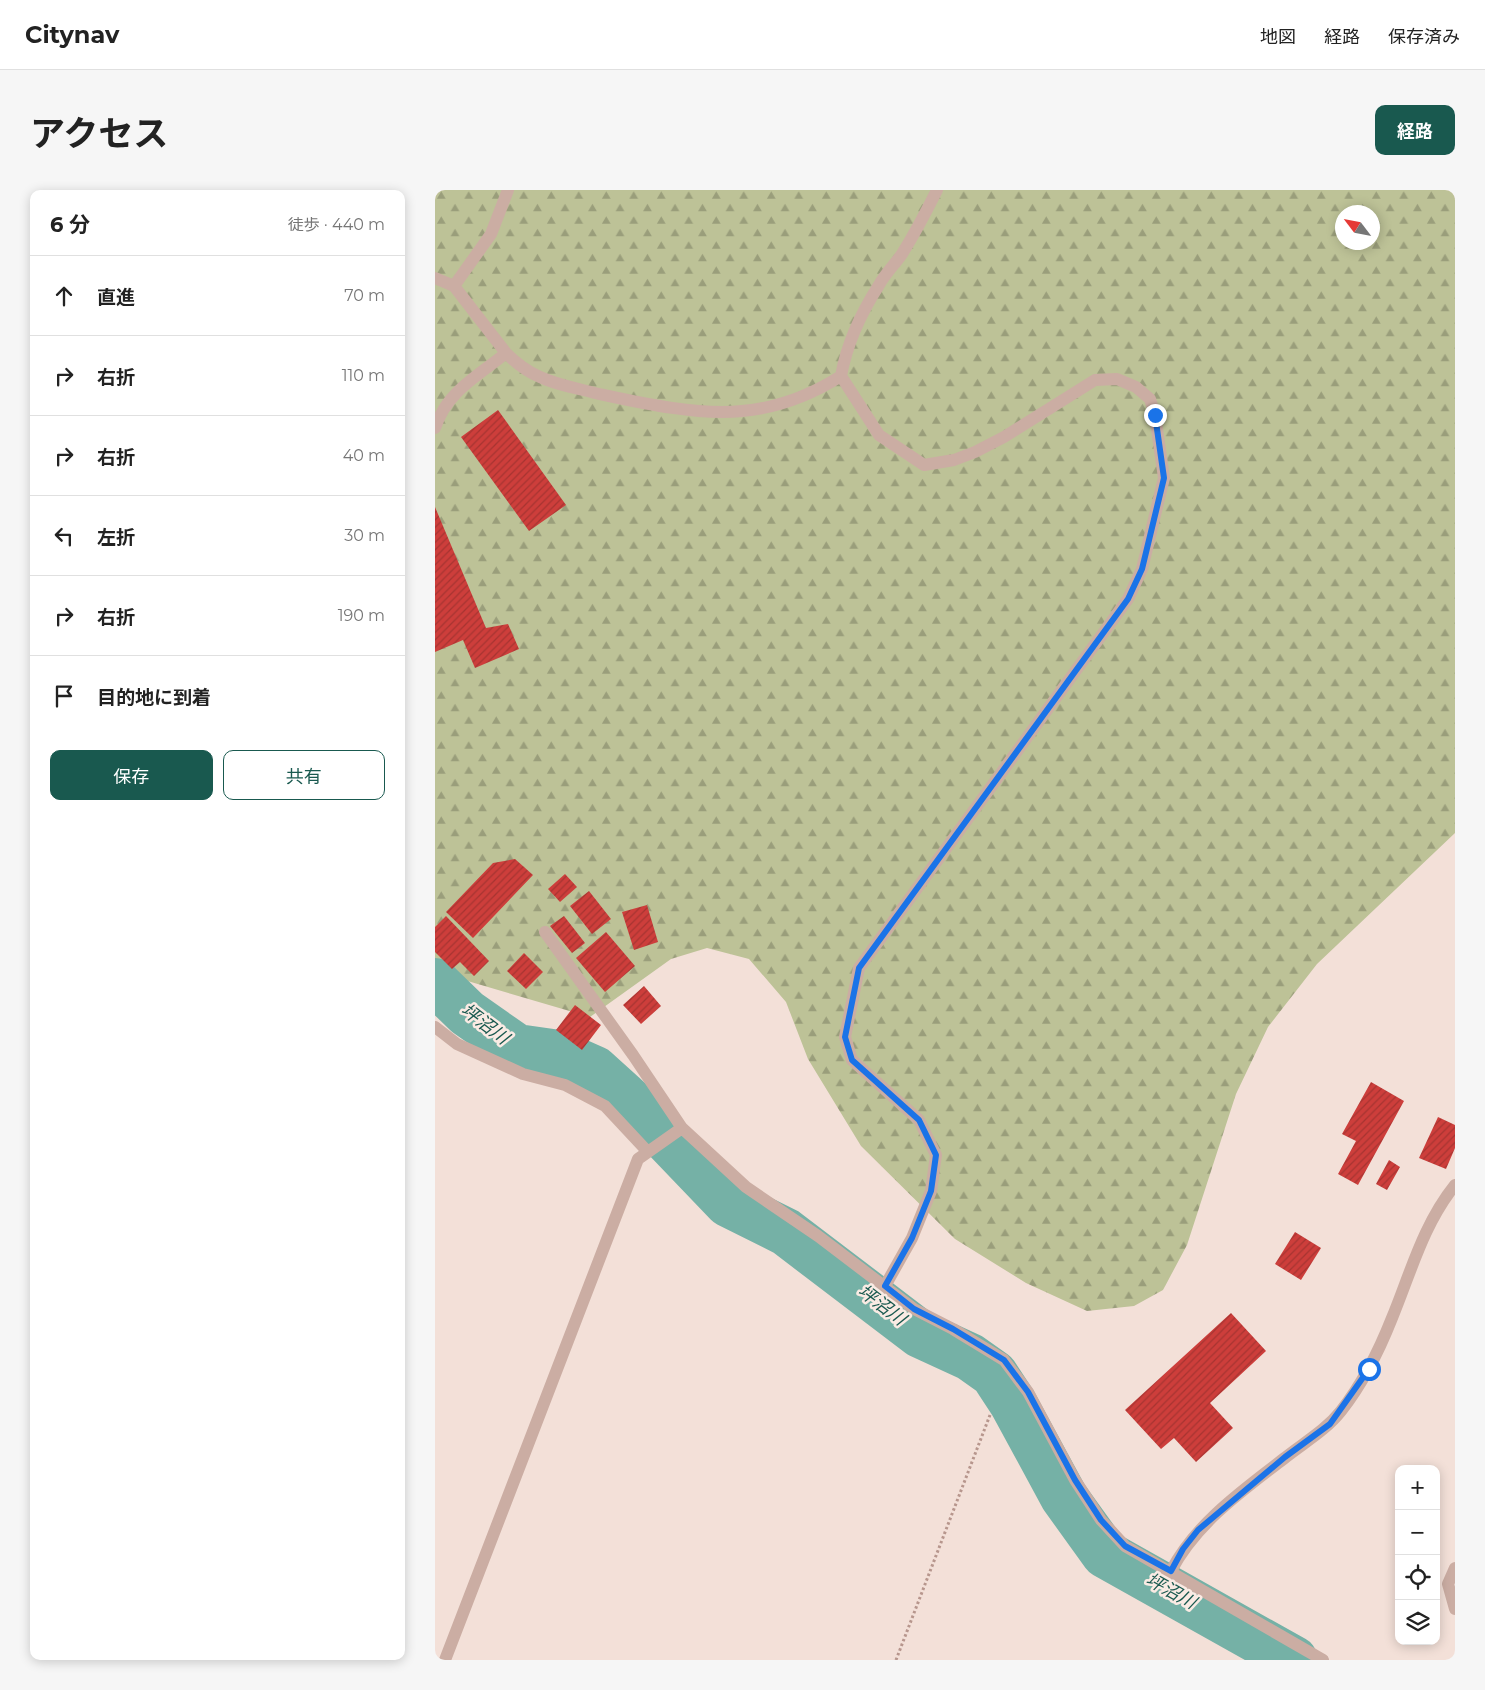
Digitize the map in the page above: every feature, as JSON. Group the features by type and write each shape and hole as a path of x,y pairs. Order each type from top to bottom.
{"street":[{"path":"454,286 491,234 509,190"},
{"path":"885,1286 912,1238 931,1191 936,1155 919,1120 852,1060 845,1037 859,968 1128,599 1142,569 1164,478 1155,415 1150,399 1136,387 1117,379 1095,380 1005,437 954,460 924,465 879,435 841,376 845,354 859,320 879,283 901,256 937,190"},
{"path":"435,278 454,286 506,353 522,368 541,378 565,386 643,404 696,410 740,412 780,405 823,387 841,376"},
{"path":"435,428 440,413 448,400 506,353"},
{"path":"545,932 633,1054 678,1131 746,1188 818,1236 914,1309 953,1329 1004,1360 1028,1392 1075,1480 1101,1520 1125,1546 1323,1660"},
{"path":"435,1026 457,1044 523,1074 565,1085 605,1106 652,1148"},
{"path":"445,1660 638,1159 678,1131"},
{"path":"1171,1571 1183,1549 1198,1530 1285,1457 1330,1424 1342,1410 1369,1369 1392,1318 1419,1245 1443,1200 1455,1185"},
{"path":"1455,1568 1447,1584 1455,1609"}],"path":[{"path":"896,1660 990,1415"}],"green space":[{"path":"435,190 1455,190 1455,833 1317,964 1268,1027 1236,1094 1187,1245 1163,1290 1134,1306 1087,1311 1026,1283 955,1239 861,1146 808,1059 786,1002 749,959 707,948 671,959 590,1017 454,977 435,965"}],"building":[{"path":"498,410 566,505 529,531 461,437"},
{"path":"435,507 486,628 508,624 519,649 475,668 463,640 435,652"},
{"path":"515,859 533,875 473,938 446,912 493,863"},
{"path":"565,874 577,887 560,902 548,889"},
{"path":"589,891 611,919 592,934 570,906"},
{"path":"647,905 658,942 634,950 622,912"},
{"path":"446,916 489,961 474,976 460,962 452,969 435,952 435,927"},
{"path":"564,916 585,943 572,953 550,926"},
{"path":"606,932 635,966 605,992 576,958"},
{"path":"524,953 543,972 526,989 507,971"},
{"path":"644,986 661,1006 641,1024 623,1005"},
{"path":"575,1005 601,1025 582,1050 556,1030"},
{"path":"1371,1082 1404,1101 1358,1185 1338,1174 1356,1141 1342,1134"},
{"path":"1438,1117 1455,1125 1455,1148 1446,1169 1419,1158"},
{"path":"1389,1160 1400,1167 1387,1190 1376,1184"},
{"path":"1295,1232 1321,1248 1301,1280 1275,1264"},
{"path":"1231,1313 1266,1351 1210,1403 1233,1428 1196,1462 1174,1438 1161,1449 1125,1410"}],"waterway":[{"name":"坪沼川","path":"435,982 467,1013 517,1048 559,1054 595,1070 637,1108 728,1203 786,1232 920,1334 970,1357 994,1374 1013,1403 1064,1497 1105,1554 1294,1660"}],"route":[{"path":"1155,415 1164,478 1142,569 1128,599 859,968 845,1037 852,1060 919,1120 936,1155 931,1191 912,1238 885,1286 914,1309 953,1329 1004,1360 1028,1392 1075,1480 1101,1520 1125,1546 1171,1571 1183,1549 1198,1530 1285,1457 1330,1424 1342,1410 1369,1369"}]}
